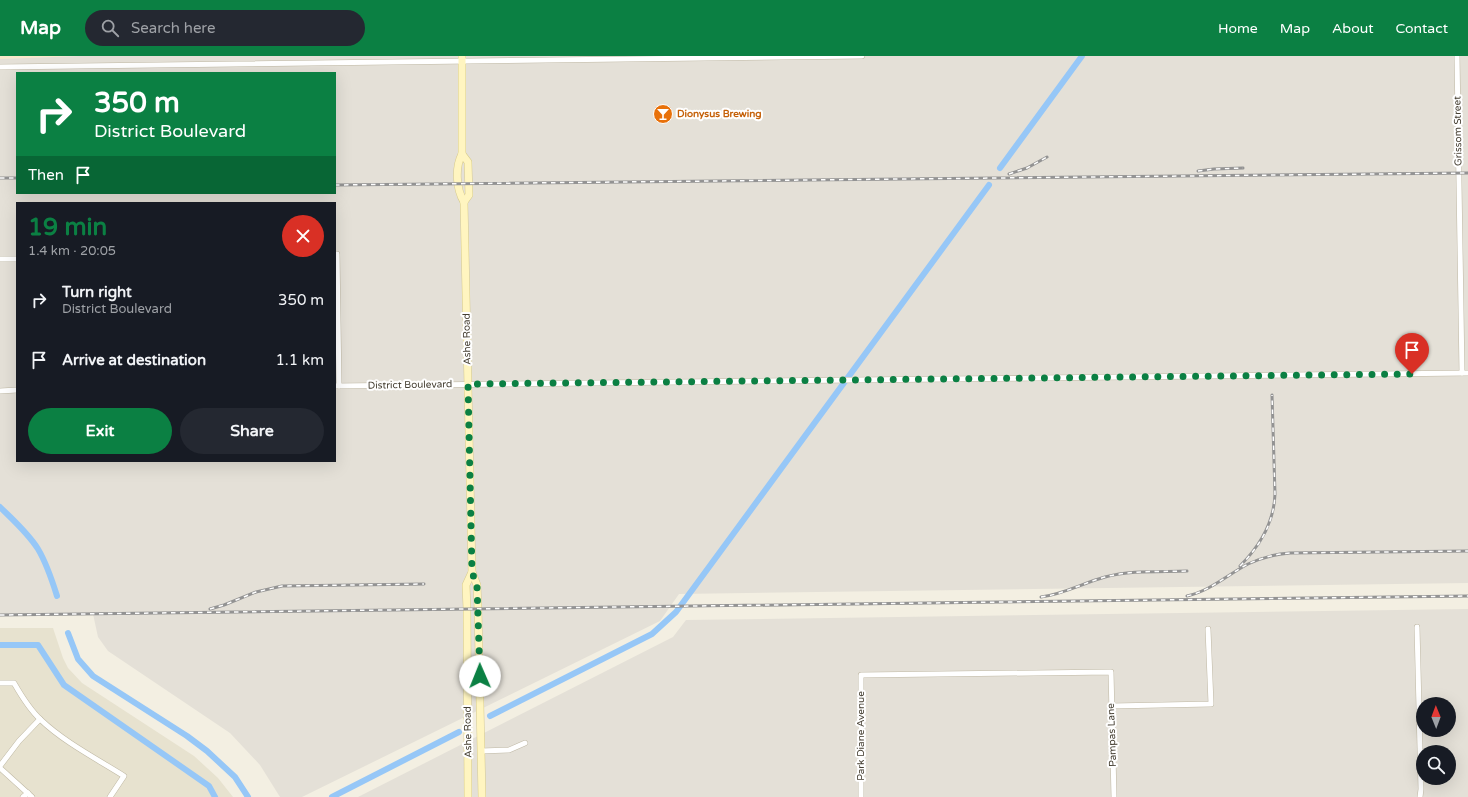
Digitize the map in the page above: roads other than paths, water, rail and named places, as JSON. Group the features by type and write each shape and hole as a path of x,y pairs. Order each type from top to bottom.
{"street":[{"path":"0,67 462,58 862,56"},
{"name":"Grissom Street","path":"1457,56 1465,373"},
{"name":"Ashe Road","path":"462,58 462,154 458,161 458,183 460,195 464,202 472,572 477,586 482,797"},
{"path":"336,254 337,386"},
{"path":"0,259 16,259"},
{"name":"District Boulevard","path":"337,386 1465,373"},
{"path":"0,391 16,390"},
{"name":"Ashe Road","path":"468,797 468,609 466,585 472,572"},
{"path":"1416,627 1420,797"},
{"path":"1112,706 1211,704 1208,629"},
{"name":"Pampas Lane","path":"1111,672 1114,797"},
{"name":"Park Diane Avenue","path":"861,797 861,675 1111,672"},
{"path":"0,683 14,683 22,697 40,719 58,734 124,776 110,797"},
{"path":"32,797 0,767 19,741 40,719"},
{"path":"481,752 509,750 525,743"},
{"path":"23,797 28,792"}],"waterway":[{"path":"1000,168 1082,56"},
{"path":"490,716 652,634 676,612 989,185"},
{"path":"0,507 25,532 38,549 47,566 57,596"},
{"path":"68,633 78,659 93,676 187,736 207,751 235,777 248,797"},
{"path":"0,645 38,645 64,685 209,786 215,797"},
{"path":"332,797 459,732"}],"railway":[{"path":"1009,174 1027,168 1047,157"},
{"path":"1198,171 1243,168"},
{"path":"336,185 1468,173"},
{"path":"0,178 16,178"},
{"path":"1240,566 1260,542 1269,524 1274,505 1272,395"},
{"path":"1187,596 1211,587 1248,564 1279,554 1468,551"},
{"path":"1041,597 1049,596 1097,579 1115,575 1135,572 1187,571"},
{"path":"210,609 256,592 282,586 424,584"},
{"path":"0,615 1468,596"}],"place":[{"name":"Dionysus Brewing","path":"663,114"}]}
